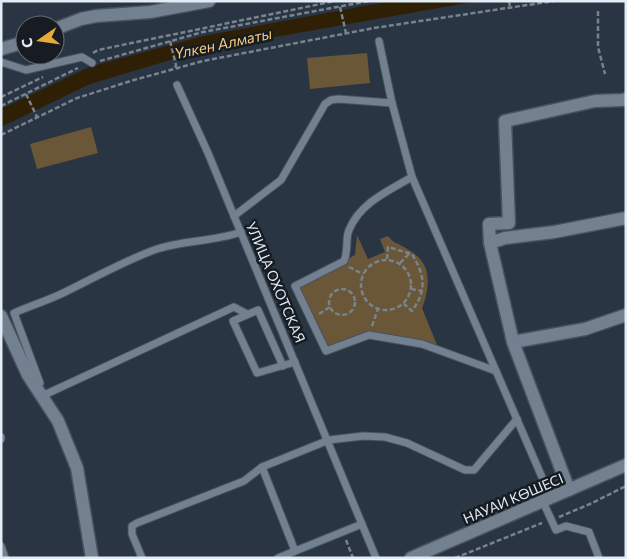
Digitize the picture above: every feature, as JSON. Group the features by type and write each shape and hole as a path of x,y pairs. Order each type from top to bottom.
{"street":[{"path":"65,25 96,16 150,12 208,1"},
{"path":"1,49 15,45"},
{"path":"569,490 513,342 490,243 489,224 509,223 505,122 595,101 626,99"},
{"path":"490,243 494,240 554,232 626,218"},
{"path":"513,342 585,329 626,315"},
{"path":"1,316 28,375 58,421 77,468 92,558"},
{"name":"НАУАИ КӨШЕСІ","path":"411,558 626,465"}],"lane":[{"path":"379,41 392,103 412,177 516,419 547,500 556,530 566,526 589,532 599,558"},
{"path":"1,62 26,70 83,58 92,63"},
{"path":"177,85 234,216"},
{"name":"УЛИЦА ОХОТСКАЯ","path":"376,558 234,216 281,180 325,104 331,100 338,99 392,103"},
{"path":"412,177 372,200 356,218 348,232 348,253 344,261 295,286 326,351 369,335 422,344 496,371"},
{"path":"241,232 226,238 188,242 157,249 121,263 58,295 14,312 40,383 40,393 234,307 247,314"},
{"path":"283,366 258,310 233,321 257,373 283,366 296,362"},
{"path":"142,558 132,534 132,526 244,481 262,467 328,440 363,436 385,437 408,444 464,470 474,470 516,419"},
{"path":"262,467 295,551"},
{"path":"278,558 362,524"},
{"path":"1,546 5,558"}],"path":[{"path":"83,58 98,50 335,1"},
{"path":"1,106 92,63 203,32 369,1"},
{"path":"509,1 510,8"},
{"path":"1,135 77,98 175,66 346,33 554,1"},
{"path":"340,7 346,33"},
{"path":"598,10 598,47 605,74"},
{"path":"170,42 175,66"},
{"path":"1,97 50,73"},
{"path":"26,94 37,117"},
{"path":"387,260 388,247 412,254 419,266 423,291 420,300 412,311 403,303"},
{"path":"400,263 410,254"},
{"path":"387,260 400,263 406,269 411,277 411,289 407,300 394,309 386,310 378,309 371,305 362,291 361,283 363,274 368,267 375,262 387,260"},
{"path":"340,263 363,274"},
{"path":"411,289 423,291"},
{"path":"338,290 346,290 354,298 352,310 345,315 336,314 330,307 331,296 338,290"},
{"path":"310,318 330,307"},
{"path":"369,335 378,309"},
{"path":"343,531 353,558"}],"shaded area":[{"path":"367,53 370,83 310,89 307,58"},
{"path":"91,127 98,153 37,169 30,144"},
{"path":"357,235 368,259 385,252 380,239 388,236 393,242 414,254 424,264 428,283 422,308 439,350 369,335 326,351 295,286 355,255"}],"water":[{"name":"Үлкен Алматы","path":"391,1 478,1 207,49 90,84 1,127 1,109 89,67 203,36"}]}
